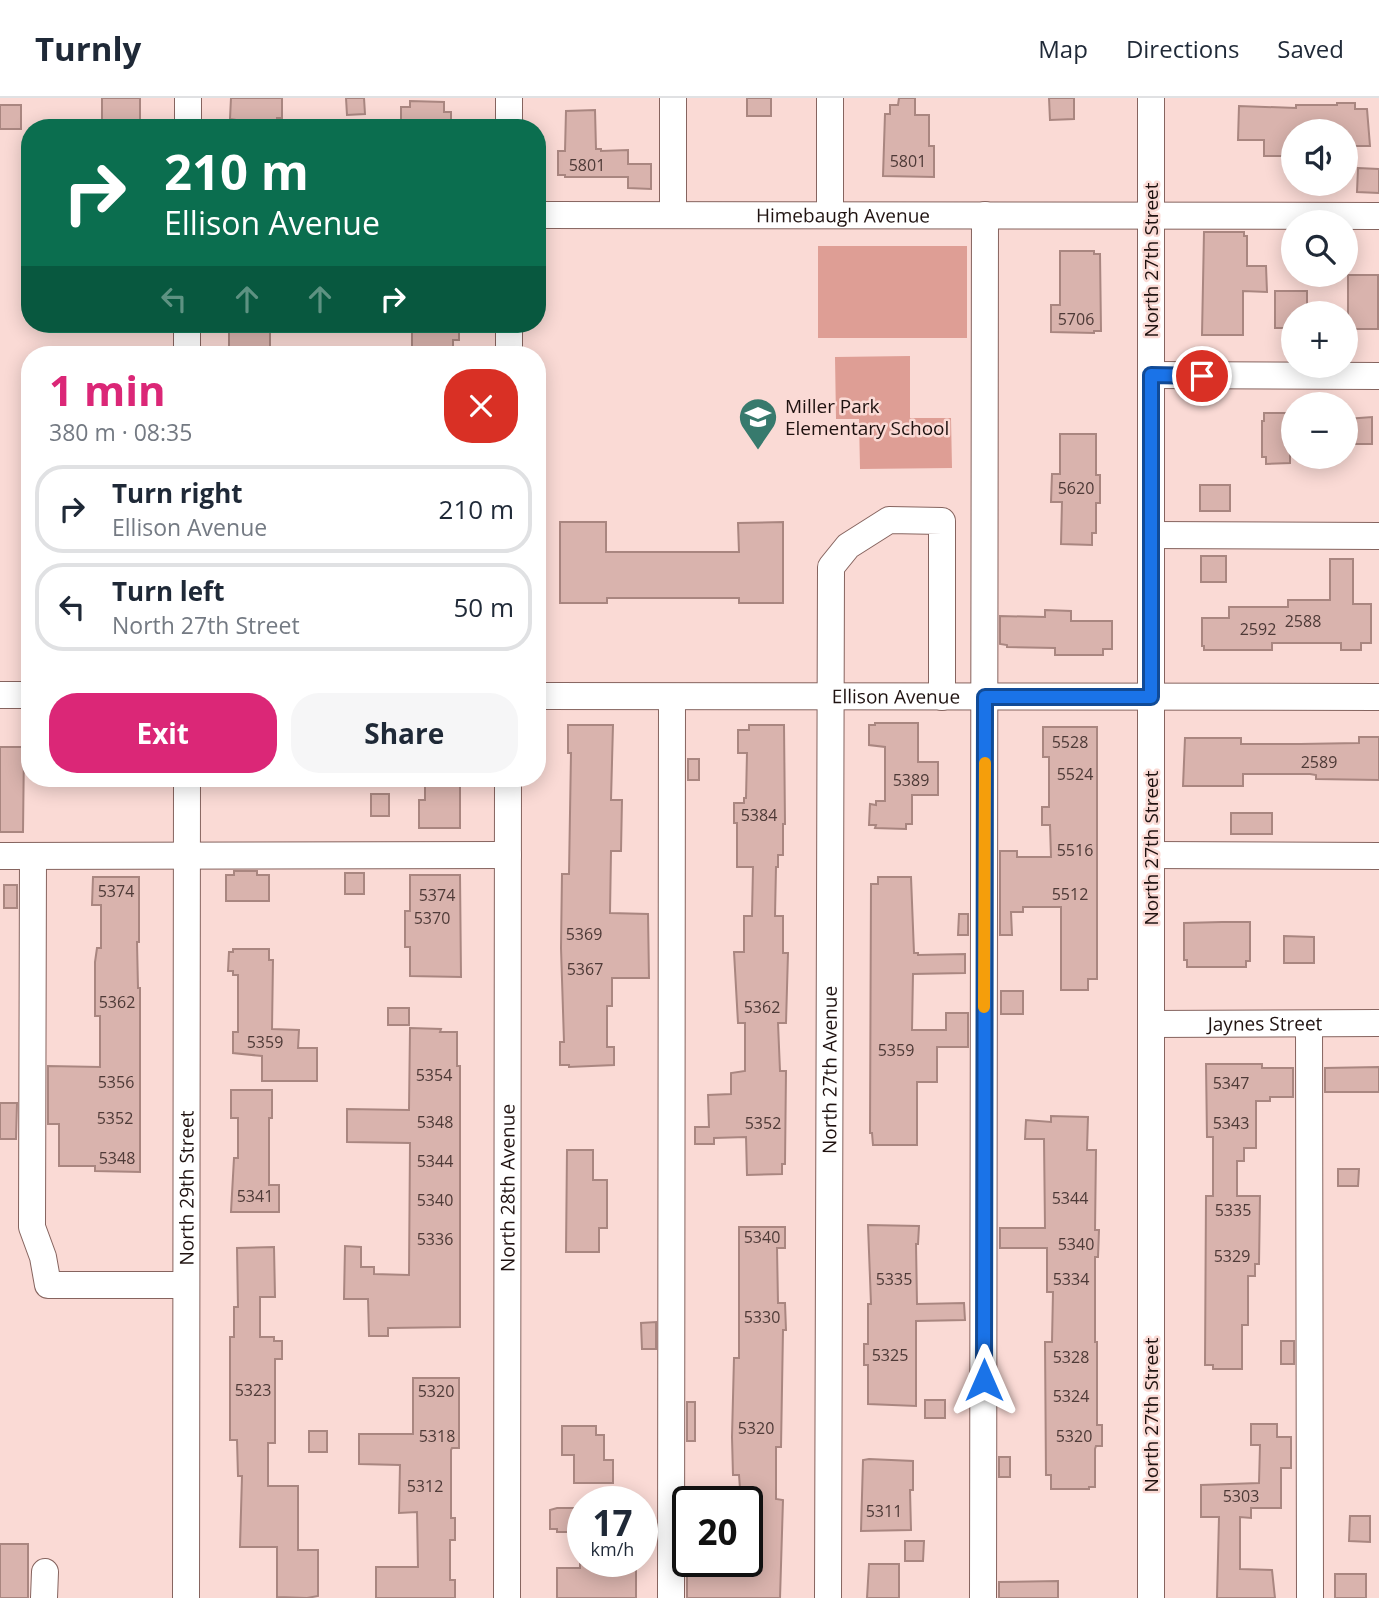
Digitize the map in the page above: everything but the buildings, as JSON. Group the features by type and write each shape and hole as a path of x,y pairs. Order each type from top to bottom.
{"street":[{"path":"188,98 188,119"},
{"path":"509,98 509,119"},
{"path":"673,98 673,215"},
{"path":"830,98 830,215"},
{"name":"North 27th Street","path":"1150,1598 1151,98"},
{"name":"Himebaugh Avenue","path":"546,215 1379,216"},
{"path":"983,1598 985,215"},
{"path":"1151,375 1379,376"},
{"name":"North 27th Avenue","path":"828,1598 831,567 848,546 889,520 942,521 942,697"},
{"path":"1151,536 1379,536"},
{"path":"0,695 21,695"},
{"name":"Ellison Avenue","path":"546,696 1379,697"},
{"path":"671,1598 672,696"},
{"name":"North 29th Street","path":"186,1598 187,787"},
{"name":"North 28th Avenue","path":"507,1598 508,787"},
{"path":"0,856 508,855"},
{"path":"1151,855 1379,856"},
{"path":"33,856 33,1227 43,1257 48,1285 186,1285"},
{"name":"Jaynes Street","path":"1151,1024 1379,1024"},
{"path":"1310,1024 1310,1598"}],"shaded area":[{"path":"818,246 967,246 967,338 818,338"},
{"path":"910,356 910,418 951,418 952,468 860,469 859,419 836,419 835,357"}],"slow traffic":[{"path":"984,1007 985,763"}],"place":[{"name":"Miller Park Elementary School","path":"758,451"}],"route":[{"path":"984,1380 985,697 1151,697 1151,375 1202,376"}]}
